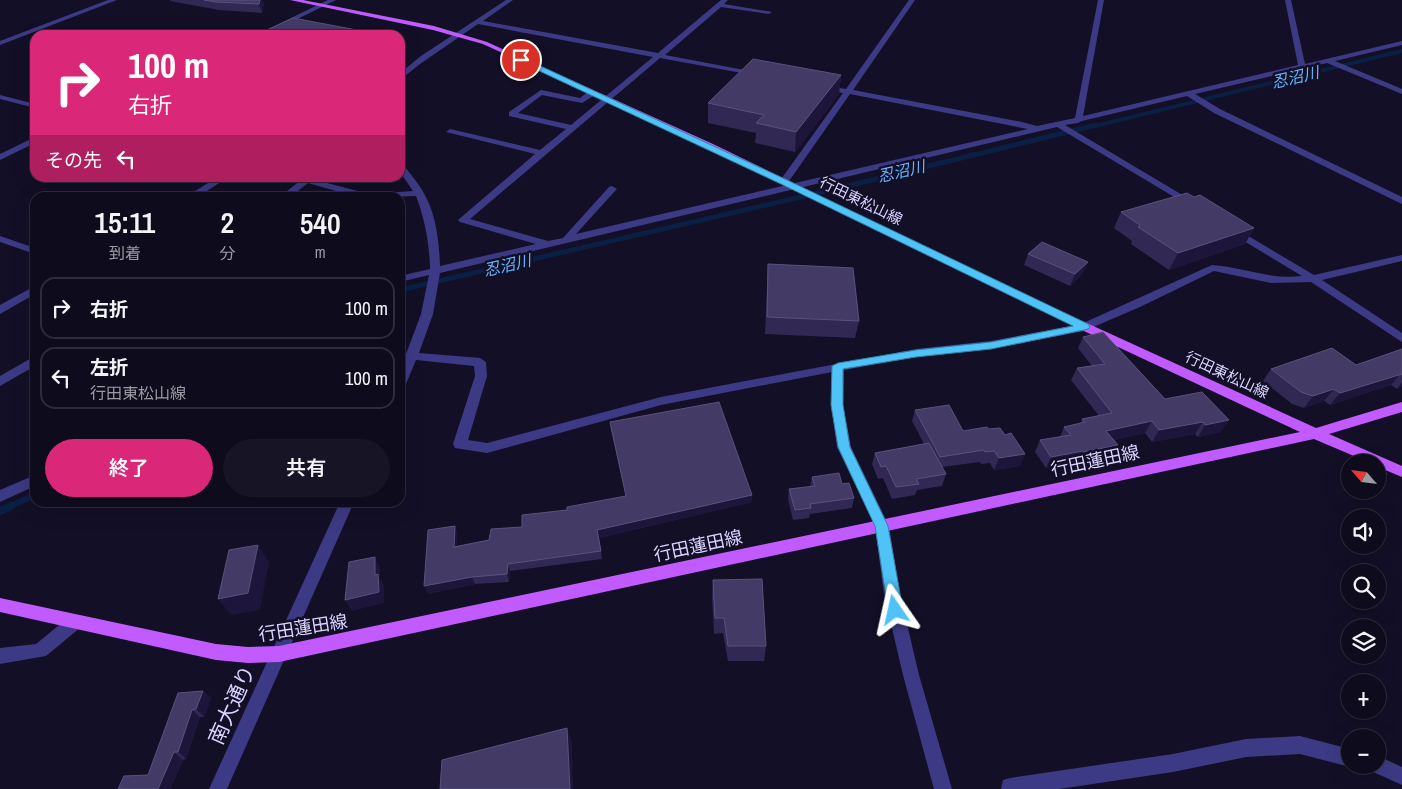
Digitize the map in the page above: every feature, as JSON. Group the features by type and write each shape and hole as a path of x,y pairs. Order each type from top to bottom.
{"main road":[{"name":"行田東松山線","path":"293,0 459,34 485,43 784,182 1084,327 1314,434 1402,472"},
{"name":"行田蓮田線","path":"0,605 216,652 248,655 279,654 1314,434 1402,408"}],"street":[{"path":"34,30 114,0"},
{"path":"270,30 333,0"},
{"path":"405,73 411,66 459,34 474,21 510,0"},
{"path":"471,25 522,0"},
{"path":"784,182 912,0"},
{"path":"1078,120 1101,0"},
{"path":"1288,0 1302,68"},
{"path":"548,244 463,220 541,153 608,100 722,2 769,12"},
{"path":"480,22 763,75"},
{"path":"0,43 30,32"},
{"path":"405,278 1402,44"},
{"path":"1328,61 1402,92"},
{"path":"811,84 1013,122 1039,129"},
{"path":"573,128 512,114 541,92 582,101 592,93"},
{"path":"1190,94 1217,111 1402,202"},
{"path":"0,96 30,105"},
{"path":"1060,125 1203,212"},
{"path":"450,132 541,153"},
{"path":"0,157 30,142"},
{"path":"405,173 419,192 431,222 436,270 432,300 413,356 405,373"},
{"path":"198,192 215,182"},
{"path":"289,192 300,182"},
{"path":"314,182 351,192"},
{"path":"566,240 612,190"},
{"path":"405,193 419,192"},
{"path":"1228,227 1312,278 1402,338"},
{"path":"0,239 30,249"},
{"path":"413,356 480,362 481,376 460,444 487,448 660,401 838,366 916,354 991,346 1084,327 1136,305 1212,268 1226,268 1280,281 1312,278 1402,258"},
{"path":"0,310 30,292"},
{"path":"0,382 30,363"},
{"path":"838,366 837,405 844,447 882,526 892,594 911,675 943,789"},
{"path":"0,496 30,482"},
{"name":"南大通り","path":"218,789 345,507"},
{"path":"0,656 40,651 75,622"},
{"path":"1010,789 1010,787 1173,763 1246,748 1300,745 1341,756"},
{"path":"1386,769 1402,776"}],"building":[{"path":"204,0 260,0 259,4"},
{"path":"293,18 357,30 267,30"},
{"path":"753,59 841,75 796,132 756,123 764,115 708,103"},
{"path":"1187,193 1194,197 1200,195 1254,228 1178,253 1138,227 1140,225 1121,212"},
{"path":"1042,242 1088,262 1075,274 1028,254"},
{"path":"768,264 853,268 859,321 767,317"},
{"path":"1103,332 1165,399 1202,392 1229,420 1205,425 1203,422 1159,430 1152,421 1106,431 1118,445 1051,457 1040,440 1071,435 1064,427 1085,422 1082,419 1112,413 1077,368 1105,364 1083,337"},
{"path":"1332,348 1356,365 1402,349 1402,374 1340,393 1334,389 1313,396 1301,392 1271,369"},
{"path":"719,402 752,495 597,530 601,551 508,564 507,574 472,577 424,586 428,530 455,526 454,547 489,540 491,529 522,527 522,515 567,510 567,507 626,496 610,422"},
{"path":"949,405 963,431 987,427 989,429 1000,428 1005,435 1011,433 1025,454 999,458 994,451 985,452 984,450 940,457 915,410"},
{"path":"929,443 946,474 916,479 919,484 896,487 886,466 881,467 875,453"},
{"path":"839,473 842,484 849,483 854,498 810,504 811,508 795,510 789,489 815,486 812,477"},
{"path":"258,545 248,593 218,599 229,550"},
{"path":"375,557 375,575 378,574 379,592 345,600 349,562"},
{"path":"762,579 766,646 728,646 724,618 715,618 713,580"},
{"path":"203,691 196,709 192,710 178,752 174,752 158,789 118,789 124,776 148,775 178,693"},
{"path":"567,728 570,789 440,789 442,760"}],"waterway":[{"name":"忍沼川","path":"1091,127 1402,51"},
{"name":"忍沼川","path":"405,289 831,190 1096,125"},
{"name":"忍沼川","path":"8,507 30,497"},
{"name":"忍沼川","path":"0,511 11,506"}],"route":[{"path":"521,60 784,182 1084,327 991,346 916,354 838,366 837,405 844,447 882,526 895,610"}]}
